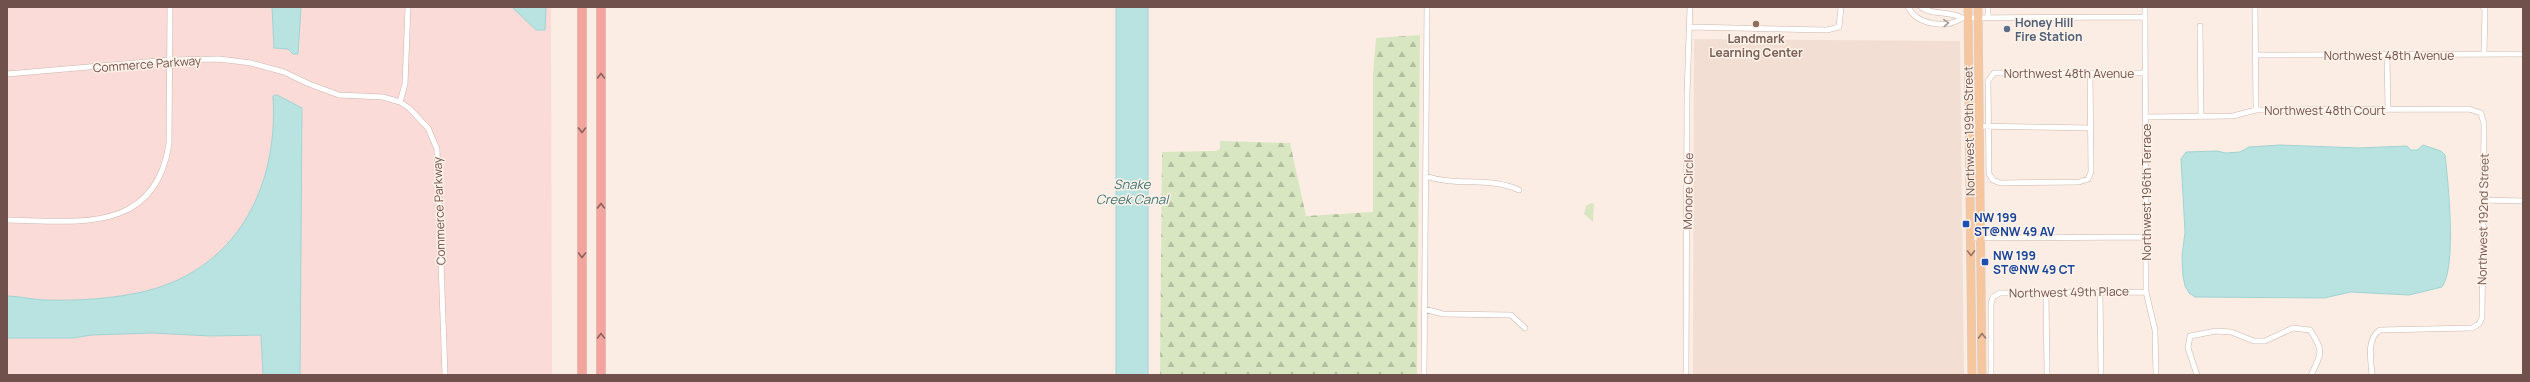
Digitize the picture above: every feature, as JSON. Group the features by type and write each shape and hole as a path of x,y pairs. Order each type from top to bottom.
{"highway":[{"path":"582,7 582,375"},
{"path":"601,7 602,375"}],"main road":[{"name":"Northwest 199th Street","path":"1968,7 1965,18 1969,126 1972,372"},
{"name":"Northwest 199th Street","path":"1978,7 1982,372"}],"street":[{"path":"7,220 104,219 131,209 148,196 160,180 166,162 169,144 170,7"},
{"path":"400,102 405,84 408,7"},
{"path":"1424,375 1427,7"},
{"name":"Monore Circle","path":"1686,375 1687,94 1690,7"},
{"path":"1690,27 1827,30 1839,27 1841,7"},
{"path":"1908,7 1916,18 1928,22 1950,23 1965,18"},
{"path":"1921,7 1930,12 1950,14 1965,18 2145,17"},
{"path":"1988,7 1988,18"},
{"name":"Northwest 196th Terrace","path":"2144,7 2146,117 2146,292 2155,330 2156,375"},
{"path":"2255,7 2256,110"},
{"path":"2484,8 2484,54"},
{"path":"1928,22 1930,12"},
{"path":"2200,26 2201,117"},
{"name":"Northwest 48th Avenue","path":"2256,55 2523,54"},
{"path":"2387,55 2388,110"},
{"name":"Commerce Parkway","path":"7,74 170,60 219,59 251,64 284,72 308,84 339,95 383,97 400,102 409,108 428,128 437,149 445,375"},
{"name":"Northwest 48th Avenue","path":"1989,128 1988,81 1994,73 2145,72"},
{"path":"1989,128 1989,174 1993,180 2000,183 2079,182 2088,179 2091,172 2090,73"},
{"name":"Northwest 48th Court","path":"2146,117 2233,116 2256,110 2469,109 2481,113"},
{"name":"Northwest 192nd Street","path":"2372,375 2371,341 2374,335 2380,330 2472,328 2479,324 2482,318 2484,124 2481,113"},
{"path":"1969,126 1989,128 2091,128"},
{"path":"1425,176 1448,182 1500,183 1519,190"},
{"path":"2483,200 2523,202"},
{"path":"1970,238 2146,237"},
{"path":"2100,292 2101,375"},
{"name":"Northwest 49th Place","path":"1991,372 1991,304 1993,297 2000,293 2146,292"},
{"path":"2046,293 2047,375"},
{"path":"1424,309 1443,314 1511,316 1525,328"},
{"path":"2197,375 2188,348 2190,336 2216,331 2231,332 2260,341 2293,328 2310,330 2320,345 2321,354 2311,375"},
{"path":"1972,372 1991,372"}],"shaded area":[{"path":"7,7 551,7 552,375 7,375"},
{"path":"1694,39 1960,41 1964,375 1693,375"}],"green space":[{"path":"1420,35 1417,375 1160,375 1162,152 1216,151 1220,149 1220,141 1290,143 1306,216 1373,212 1373,74 1376,38"},
{"path":"1591,203 1594,204 1593,222 1584,214 1586,206"}],"water":[{"path":"272,7 301,7 298,54 293,54 288,49 274,48"},
{"path":"512,7 546,7 545,30 536,30"},
{"name":"Snake Creek Canal","path":"1116,7 1148,7 1148,375 1116,375"},
{"path":"277,95 302,108 300,375 263,375 261,335 210,336 153,333 92,335 73,338 7,338 7,296 41,300 69,300 103,298 137,293 171,283 200,267 224,247 244,223 258,195 268,164 273,131 273,96"},
{"path":"2280,145 2358,148 2407,146 2411,150 2417,150 2423,145 2441,151 2445,155 2450,223 2447,277 2442,287 2409,295 2351,292 2324,298 2195,297 2189,293 2185,286 2183,276 2182,256 2185,232 2181,159 2186,152 2240,152 2249,147"}],"place":[{"name":"Landmark Learning Center","path":"1756,24"},
{"name":"Honey Hill Fire Station","path":"2007,29"},
{"name":"NW 199 ST@NW 49 AV","path":"1966,224"},
{"name":"NW 199 ST@NW 49 CT","path":"1985,262"}]}
